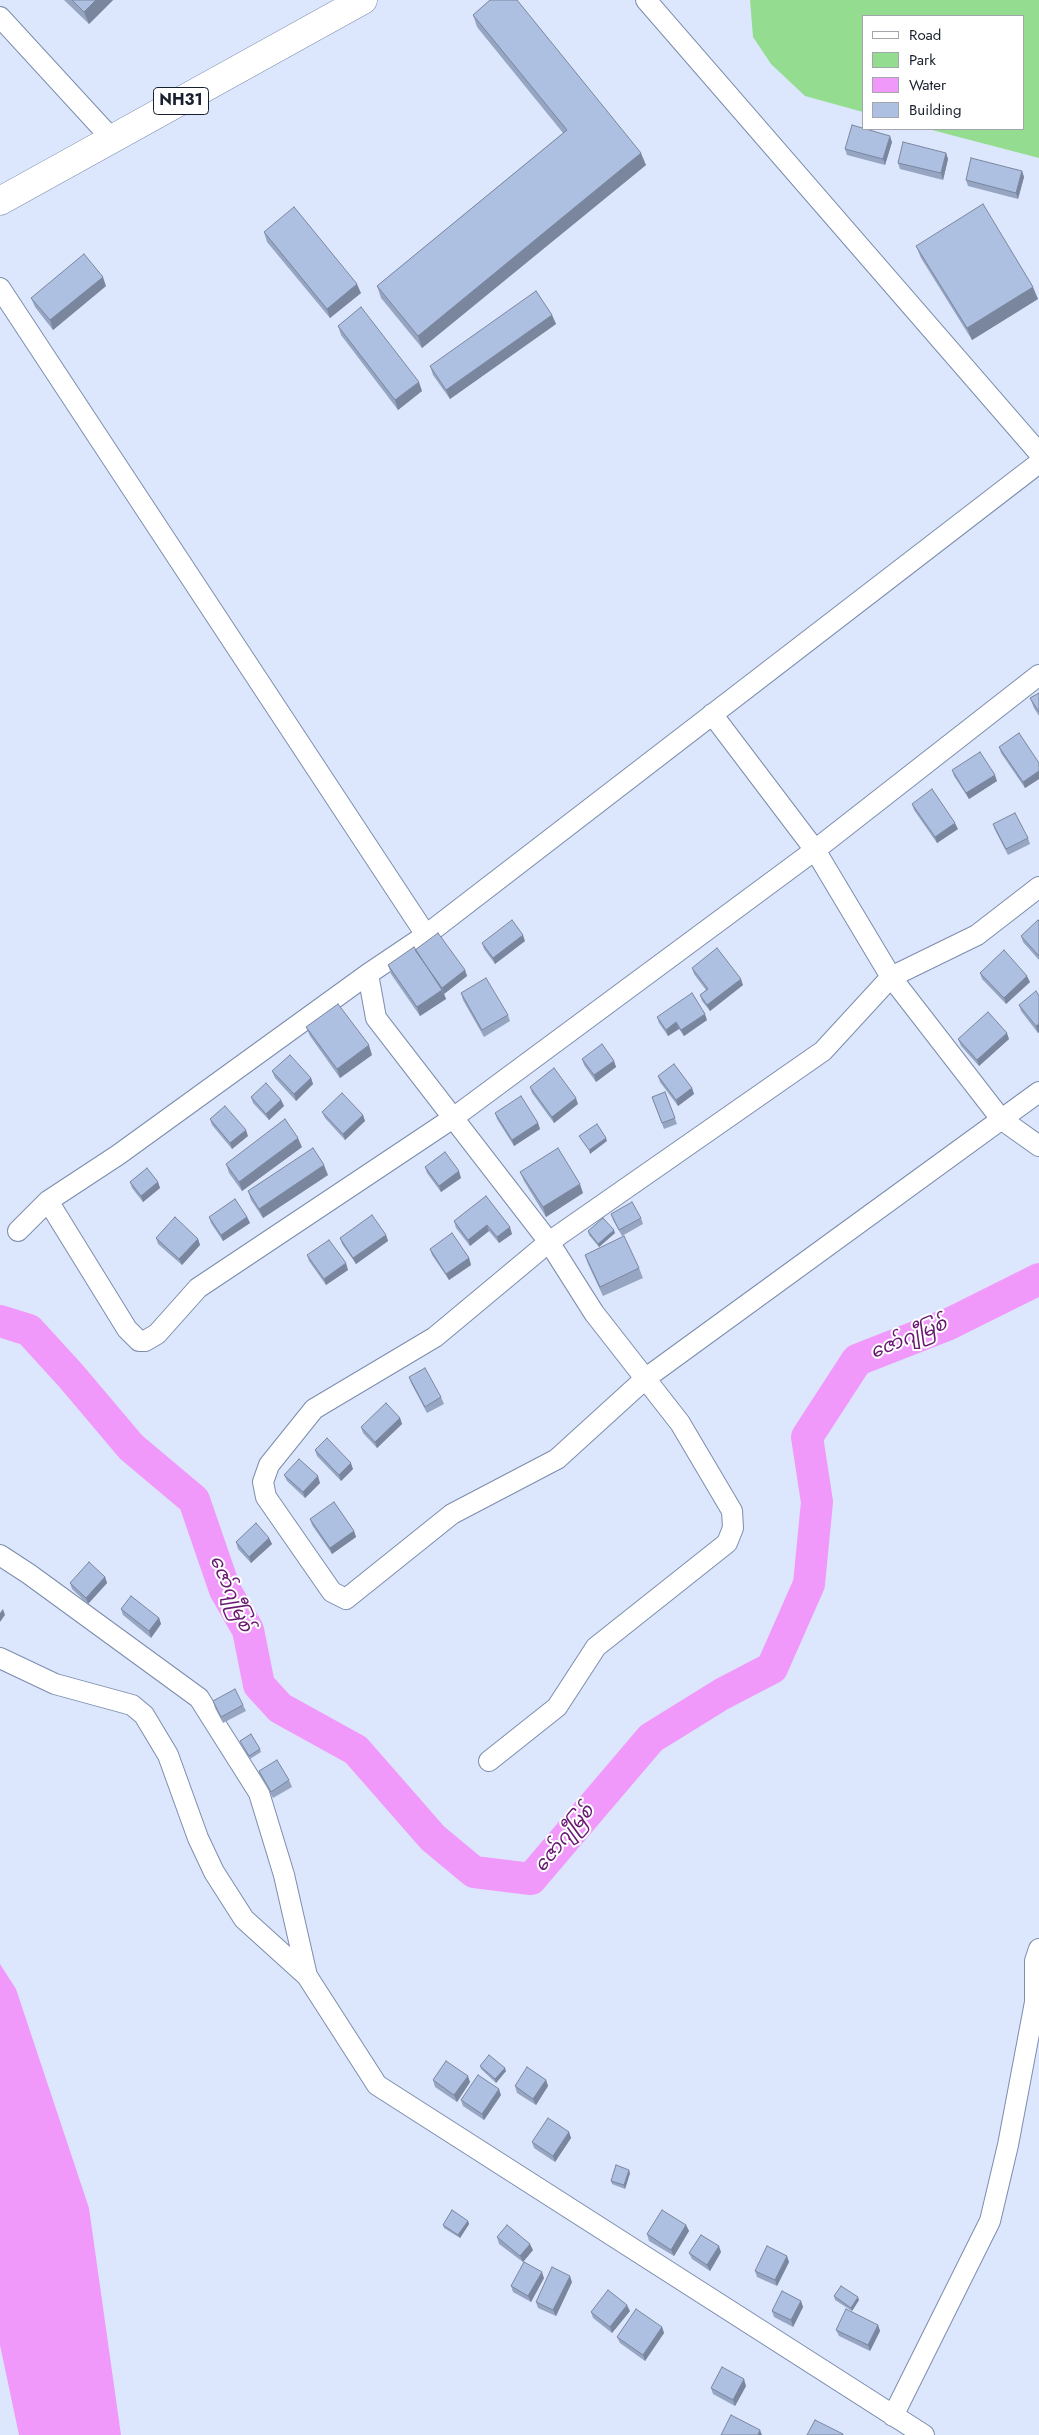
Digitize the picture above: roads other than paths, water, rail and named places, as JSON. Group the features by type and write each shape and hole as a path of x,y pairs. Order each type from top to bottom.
{"highway":[{"name":"NH31","path":"0,201 363,0"}],"street":[{"path":"646,0 1039,452"},
{"path":"0,16 112,139"},
{"path":"0,288 426,934"},
{"path":"18,1231 48,1201 118,1155 426,934 1039,463"},
{"path":"48,1201 127,1329 139,1341 145,1341 156,1334 198,1288 453,1118 815,850 1039,675"},
{"path":"712,714 815,850 891,977 1001,1119 1039,1146"},
{"path":"1039,887 977,935 891,977 823,1051 549,1242 435,1337 314,1409 269,1465 263,1482 266,1497 332,1592 346,1599 452,1514 557,1460 646,1378 1039,1092"},
{"path":"368,974 376,1018 549,1242 594,1313 680,1423 732,1510 733,1528 727,1543 596,1647 557,1707 489,1761"},
{"path":"0,1555 199,1698 259,1793 284,1875 307,1976"},
{"path":"0,1658 55,1684 132,1705 144,1715 168,1755 198,1838 214,1872 244,1919 307,1976 377,2085 924,2435"},
{"path":"893,2416 990,2221 1008,2145 1035,2002 1035,1960 1039,1949"}],"water":[{"path":"0,1964 16,1989 89,2208 121,2435 19,2435 0,2345"}],"waterway":[{"name":"ဇော်ဂျီမြစ်","path":"0,1321 29,1330 131,1447 194,1500 225,1590 248,1630 259,1685 280,1708 356,1750 433,1838 474,1872 531,1879 651,1738 722,1694 772,1668 809,1584 817,1502 807,1437 857,1360 949,1324 1039,1279"}]}
